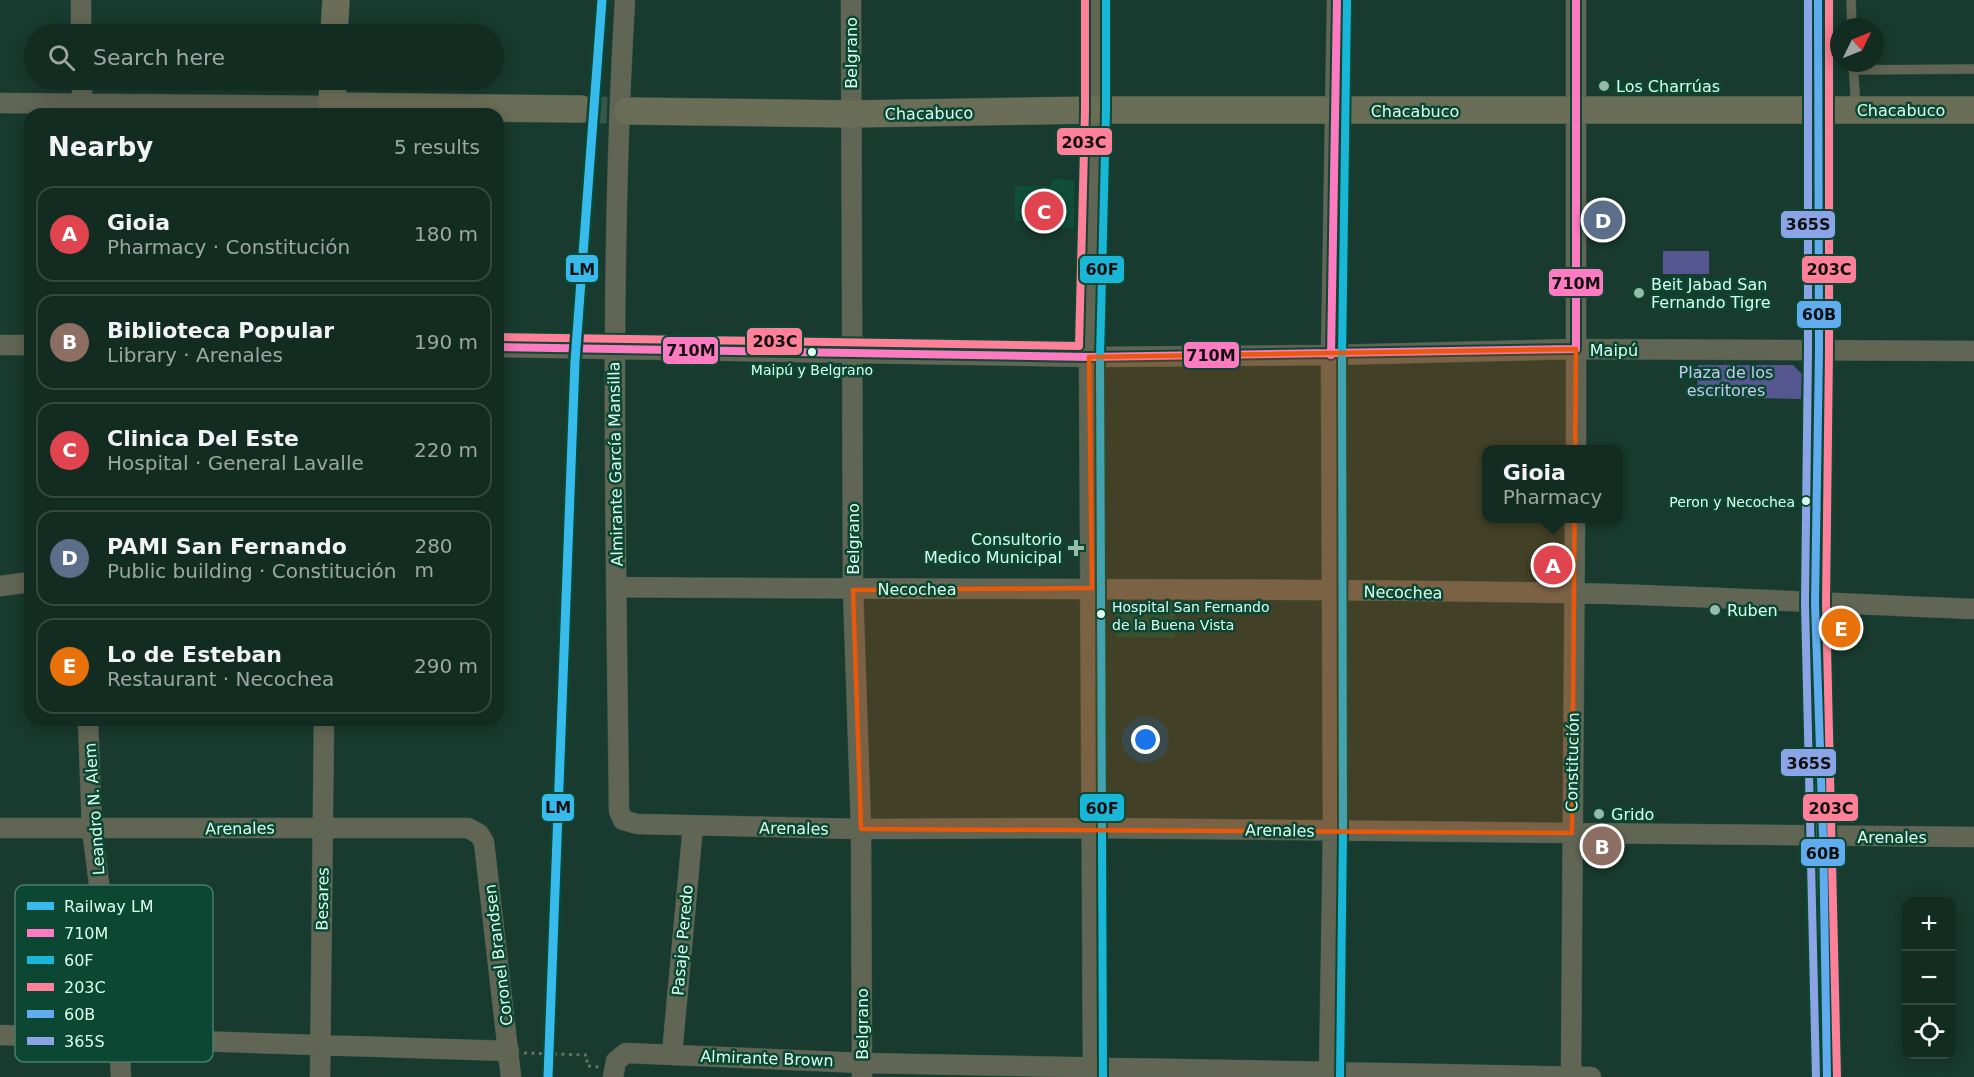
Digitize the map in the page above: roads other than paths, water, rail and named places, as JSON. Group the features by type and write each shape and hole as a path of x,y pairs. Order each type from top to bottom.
{"street":[{"path":"81,0 81,24"},
{"path":"335,24 336,0"},
{"name":"Almirante García Mansilla","path":"623,820 619,811 614,348 625,0"},
{"name":"Belgrano","path":"851,0 853,590 861,829 862,1070"},
{"path":"1093,1072 1089,357 1096,110 1095,0"},
{"path":"1329,1075 1333,830 1331,356 1337,0"},
{"path":"1576,0 1576,445"},
{"path":"1818,0 1819,350 1815,603 1823,836 1827,1077"},
{"path":"82,90 82,108"},
{"path":"0,103 82,108 332,100 580,109"},
{"name":"Chacabuco","path":"623,106 851,114 1096,110 1974,110"},
{"path":"0,345 24,345"},
{"name":"Maipú","path":"504,347 1089,357 1331,356 1576,349 1974,351"},
{"name":"Constitución","path":"1571,1077 1575,523"},
{"path":"0,586 24,583"},
{"name":"Necochea","path":"616,587 853,590 1092,588 1574,594 1974,609"},
{"name":"Leandro N. Alem","path":"88,726 92,829 99,885"},
{"name":"Besares","path":"320,1077 324,726"},
{"name":"Arenales","path":"623,820 637,824 861,829 1091,828 1974,837"},
{"name":"Pasaje Peredo","path":"672,1054 693,826"},
{"name":"Arenales","path":"0,828 468,828 479,834"},
{"name":"Coronel Brandsen","path":"479,834 484,842 516,1047 511,1077"},
{"path":"0,1035 15,1036"},
{"path":"213,1043 321,1047 516,1047"},
{"name":"Almirante Brown","path":"613,1072 616,1061 627,1053 672,1054 862,1070 1591,1077"},
{"name":"Leandro N. Alem","path":"120,1062 121,1077"}],"lane":[{"path":"1851,0 1852,18"},
{"path":"1884,67 1974,69"},
{"path":"1853,72 1856,111"}],"tunnel":[{"path":"580,109 628,111"}],"rail line":[{"name":"LM","path":"548,1077 575,361 602,0"}],"place":[{"name":"Los Charrúas","path":"1604,86"},
{"name":"Clinica Del Este","path":"1044,211"},
{"name":"PAMI San Fernando","path":"1603,220"},
{"name":"Beit Jabad San Fernando Tigre","path":"1639,293"},
{"name":"Maipú y Belgrano","path":"812,352"},
{"name":"Peron y Necochea","path":"1806,501"},
{"name":"Consultorio Medico Municipal","path":"1076,548"},
{"name":"Gioia","path":"1553,565"},
{"name":"Ruben","path":"1715,610"},
{"name":"Hospital San Fernando de la Buena Vista","path":"1101,614"},
{"name":"Lo de Esteban","path":"1841,628"},
{"name":"Grido","path":"1599,814"},
{"name":"Biblioteca Popular","path":"1602,846"}],"park label":[{"name":"Plaza de los escritores","path":"1726,381"}]}
